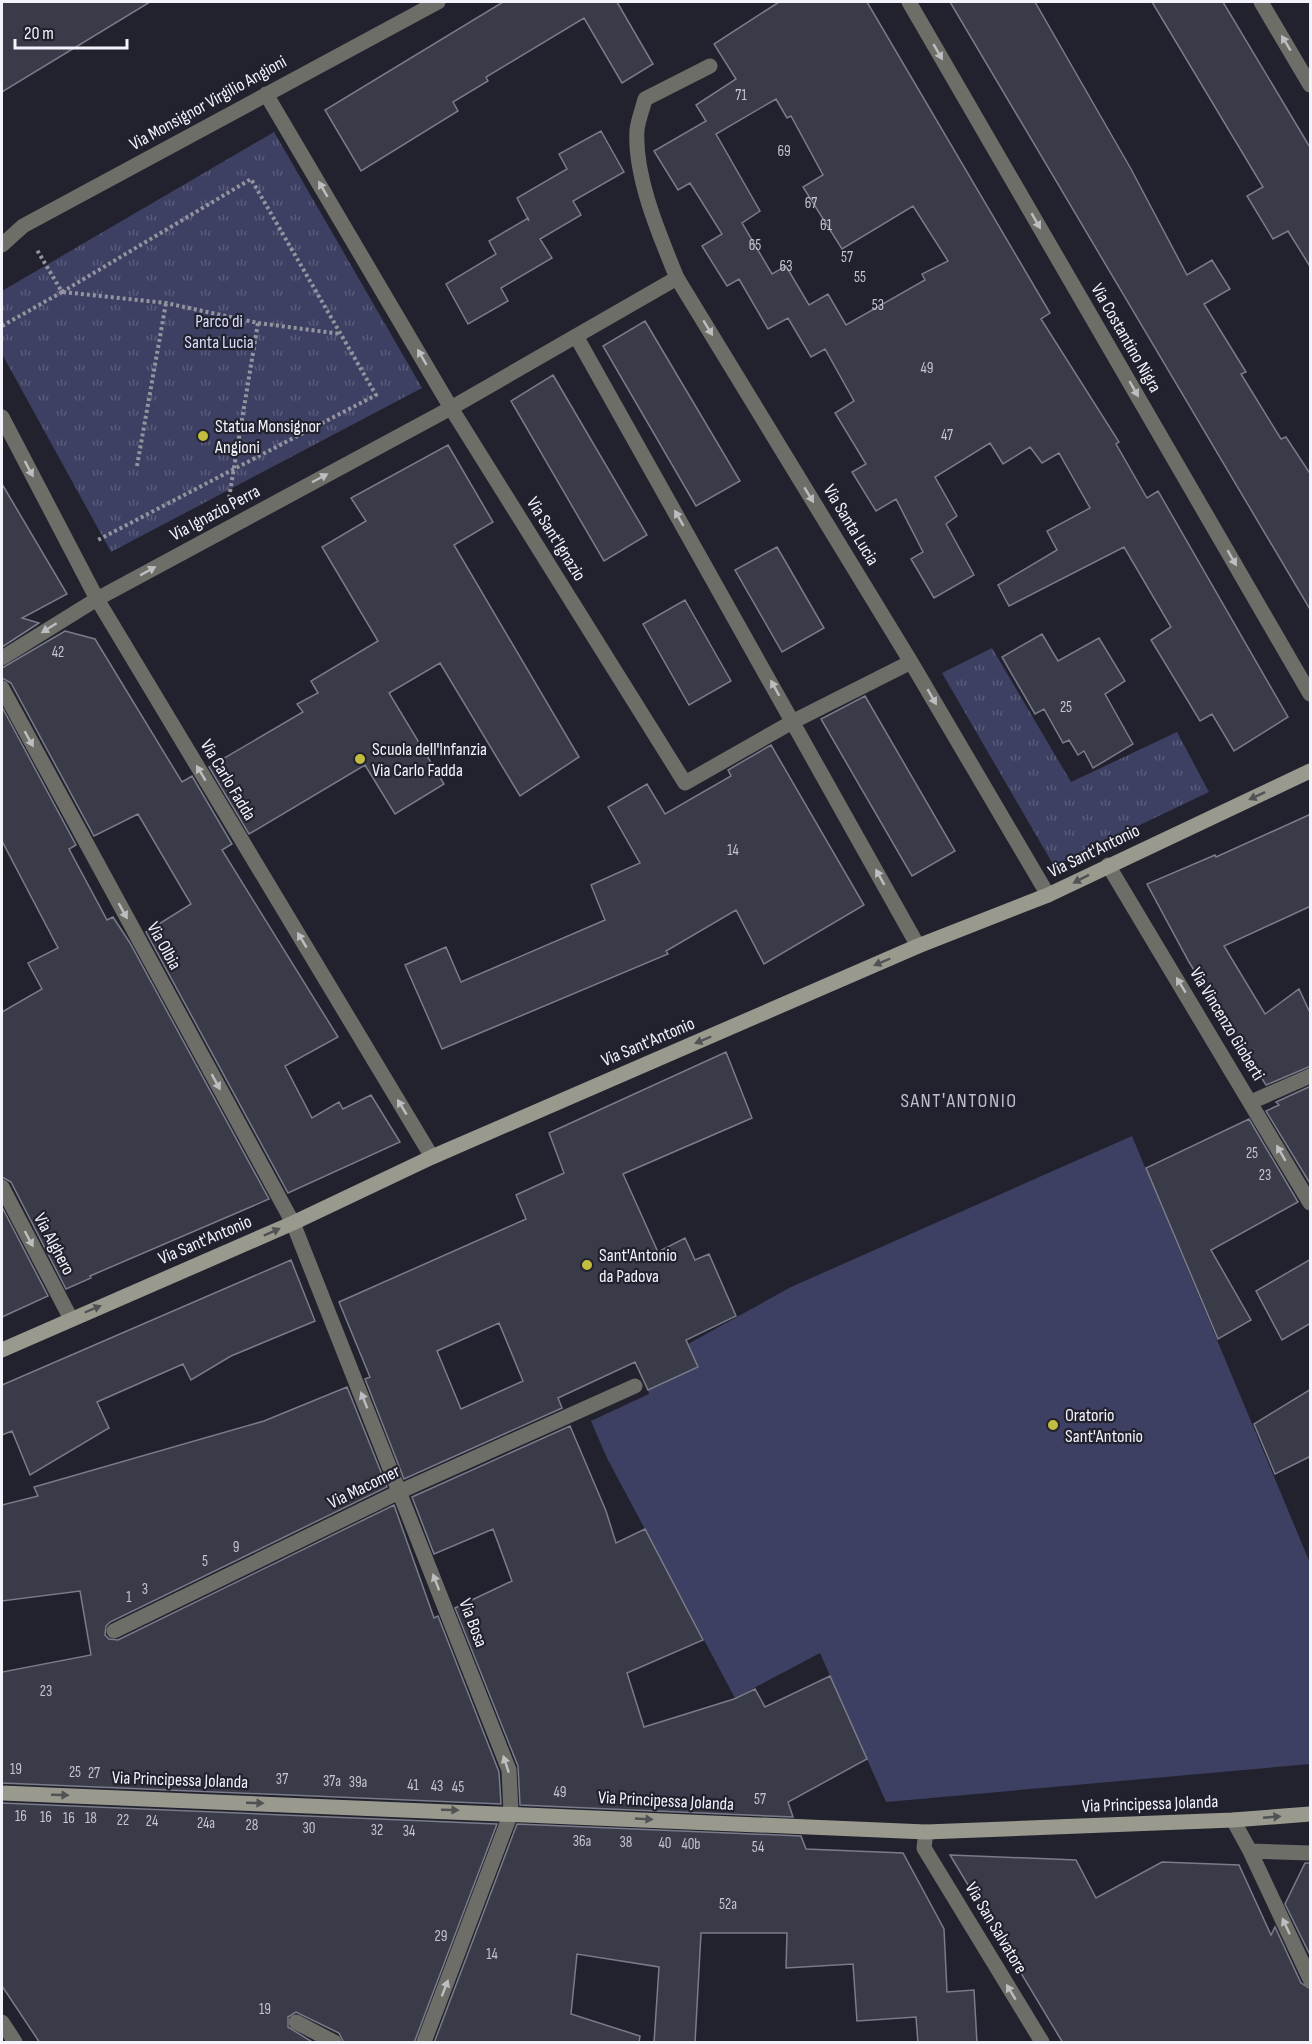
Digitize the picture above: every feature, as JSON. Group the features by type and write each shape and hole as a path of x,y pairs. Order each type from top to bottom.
{"street":[{"name":"Via Monsignor Virgilio Angioni","path":"2,245 23,226 438,2"},
{"name":"Via Costantino Nigra","path":"909,2 1311,694"},
{"path":"1261,2 1311,85"},
{"name":"Via Santa Lucia","path":"710,66 645,99 637,130 640,158 652,217 677,278 911,662 1048,896"},
{"name":"Via Sant'Ignazio","path":"266,94 451,408 685,783 794,721 911,662"},
{"path":"451,408 677,278"},
{"path":"576,336 794,721 918,946"},
{"name":"Via Ignazio Perra","path":"2,658 97,599 451,408"},
{"name":"Via Carlo Fadda","path":"2,417 97,599 432,1157"},
{"name":"Via Olbia","path":"2,688 293,1223"},
{"name":"Via Sant'Antonio","path":"2,1350 293,1223 432,1157 918,946 1048,896 1108,865 1311,771"},
{"name":"Via Vincenzo Gioberti","path":"1108,865 1311,1203"},
{"path":"1251,1102 1311,1076"},
{"name":"Via Alghero","path":"2,1187 71,1319"},
{"name":"Via Bosa","path":"293,1223 401,1491 509,1770 511,1813 424,2043"},
{"name":"Via Macomer","path":"114,1631 401,1491 635,1386"},
{"name":"Via Principessa Jolanda","path":"2,1793 926,1832 1233,1820 1311,1979"},
{"path":"1233,1820 1311,1814"},
{"name":"Via San Salvatore","path":"926,1832 924,1848 1042,2043"},
{"path":"1250,1851 1311,1852"},
{"path":"2,2022 15,2043"},
{"path":"296,2022 334,2043"}],"path":[{"path":"2,326 251,179 376,395 73,554"},
{"path":"23,226 62,292"},
{"path":"62,292 166,303 258,323 341,334"},
{"path":"137,466 166,303"},
{"path":"224,530 258,323"}],"green space":[{"name":"Parco di Santa Lucia","path":"274,132 422,388 111,552 2,354 2,291"},
{"path":"992,648 1071,782 1177,732 1209,792 1054,866 942,673"},
{"name":"Oratorio Sant'Antonio","path":"1132,1136 1310,1563 1310,1764 886,1802 820,1653 735,1698 607,1458 591,1421 649,1394 648,1390 697,1366 688,1344 791,1287"}],"building":[{"path":"2,2 150,2 2,92"},
{"path":"503,2 617,2 653,64 622,83 584,18 486,77 488,81 453,102 458,111 361,171 325,110"},
{"path":"779,2 867,2 1050,313 1041,319 1119,442 1116,444 1147,498 1158,491 1288,717 1234,751 1212,714 1200,721 1151,640 1171,627 1124,547 1009,606 998,585 1057,550 1047,531 1090,508 1059,453 1042,463 1030,447 1003,464 990,443 935,477 957,516 946,524 974,575 934,598 911,559 923,552 896,499 876,511 852,472 866,464 835,413 854,401 825,349 811,357 788,318 768,329 739,279 727,286 702,246 722,234 690,183 678,190 654,151 706,121 696,105 736,79 714,44","holes":["776,99 787,118 791,116 823,175 803,187 842,249 913,206 948,261 922,274 925,280 846,325 828,294 809,305 786,266 772,274 742,223 760,211 716,134"]},
{"path":"950,2 1035,2 1131,169 1187,275 1212,260 1230,289 1204,304 1246,372 1241,374 1281,439 1286,437 1311,475 1311,611"},
{"path":"1152,2 1223,2 1311,149 1311,268 1288,231 1273,239 1247,196 1263,187"},
{"path":"601,131 624,172 573,201 581,215 540,239 552,258 501,288 508,301 468,324 446,284 496,254 489,241 528,218 517,198 567,169 559,154"},
{"path":"645,321 740,481 696,506 603,346"},
{"path":"553,375 647,535 604,561 511,401"},
{"path":"448,445 493,522 454,545 579,757 520,796 440,663 389,693 444,784 395,814 365,765 249,834 209,767 303,712 297,704 318,693 311,681 378,641 322,547 366,521 351,498"},
{"path":"2,484 67,594 22,618 39,623 2,647"},
{"path":"777,547 824,628 782,652 735,570"},
{"path":"685,600 731,681 689,705 643,624"},
{"path":"65,631 95,639 182,782 192,776 232,844 222,850 338,1037 285,1066 312,1118 339,1102 343,1109 371,1095 400,1142 288,1193 146,932 191,904 138,814 94,836 11,683 2,678 2,668"},
{"path":"1042,634 1058,661 1099,638 1125,681 1105,694 1133,744 1093,768 1084,751 1078,755 1069,740 1063,743 1044,709 1035,714 1002,657"},
{"path":"865,696 955,851 912,876 821,719"},
{"path":"2,707 76,845 69,849 107,920 113,917 130,943 269,1199 90,1276 91,1278 66,1289 11,1182 2,1177 2,1012 42,989 28,963 58,948 2,841"},
{"path":"771,745 864,905 764,964 736,910 666,951 668,954 442,1049 405,965 446,947 461,982 605,920 591,885 640,863 608,807 647,784 665,814 731,776 728,770"},
{"path":"1311,814 1311,906 1224,946 1265,1014 1299,989 1311,1015 1311,1066 1266,1085 1189,962 1147,884 1215,855 1216,857"},
{"path":"726,1052 752,1118 623,1174 658,1252 685,1238 695,1260 709,1254 736,1316 686,1340 698,1367 648,1390 635,1362 558,1398 562,1408 404,1479 365,1379 370,1377 339,1302 526,1219 516,1195 564,1173 549,1133","holes":["499,1323 523,1381 461,1409 437,1351"]},
{"path":"1311,1086 1311,1185 1266,1111 1279,1105 1276,1102"},
{"path":"1249,1119 1298,1202 1211,1250 1251,1320 1218,1339 1146,1168"},
{"path":"2,1207 48,1296 2,1317"},
{"path":"1311,1259 1311,1323 1282,1340 1256,1291"},
{"path":"291,1260 315,1321 231,1356 191,1380 183,1364 97,1402 109,1428 30,1475 12,1431 2,1435 2,1385"},
{"path":"347,1387 387,1487 110,1622 106,1626 105,1635 109,1639 118,1640 394,1505 434,1618 438,1616 499,1772 501,1804 2,1783 2,1672 91,1655 80,1591 2,1601 2,1505 38,1496 34,1487 264,1421"},
{"path":"1311,1389 1311,1456 1275,1474 1254,1424"},
{"path":"570,1426 606,1511 616,1543 645,1529 703,1640 627,1673 644,1727 734,1699 755,1689 765,1707 830,1676 867,1759 788,1802 793,1817 520,1805 518,1766 455,1608 512,1581 493,1529 434,1554 412,1497"},
{"path":"2,1803 497,1824 414,2043 344,2043 339,2033 296,2012 288,2017 288,2027 314,2043 40,2043 2,1986"},
{"path":"517,1824 801,1836 806,1849 903,1853 944,1929 947,1992 974,1990 977,2043 918,2043 916,2017 857,2021 853,1964 786,1968 787,1933 701,1933 695,2043 654,2043 659,1967 577,1954 571,2014 640,2036 639,2043 434,2043"},
{"path":"950,1855 1076,1860 1096,1898 1162,1862 1239,1865 1271,1935 1275,1927 1301,1983 1311,1989 1311,2043 1063,2043"},
{"path":"1305,1863 1311,1863 1311,1957 1285,1904"}],"place":[{"name":"Statua Monsignor Angioni","path":"203,436"},
{"name":"Scuola dell'Infanzia Via Carlo Fadda","path":"360,759"},
{"name":"Sant'Antonio da Padova","path":"587,1265"},
{"name":"Oratorio Sant'Antonio","path":"1053,1425"}],"district":[{"name":"SANT'ANTONIO","path":"959,1101"}]}
